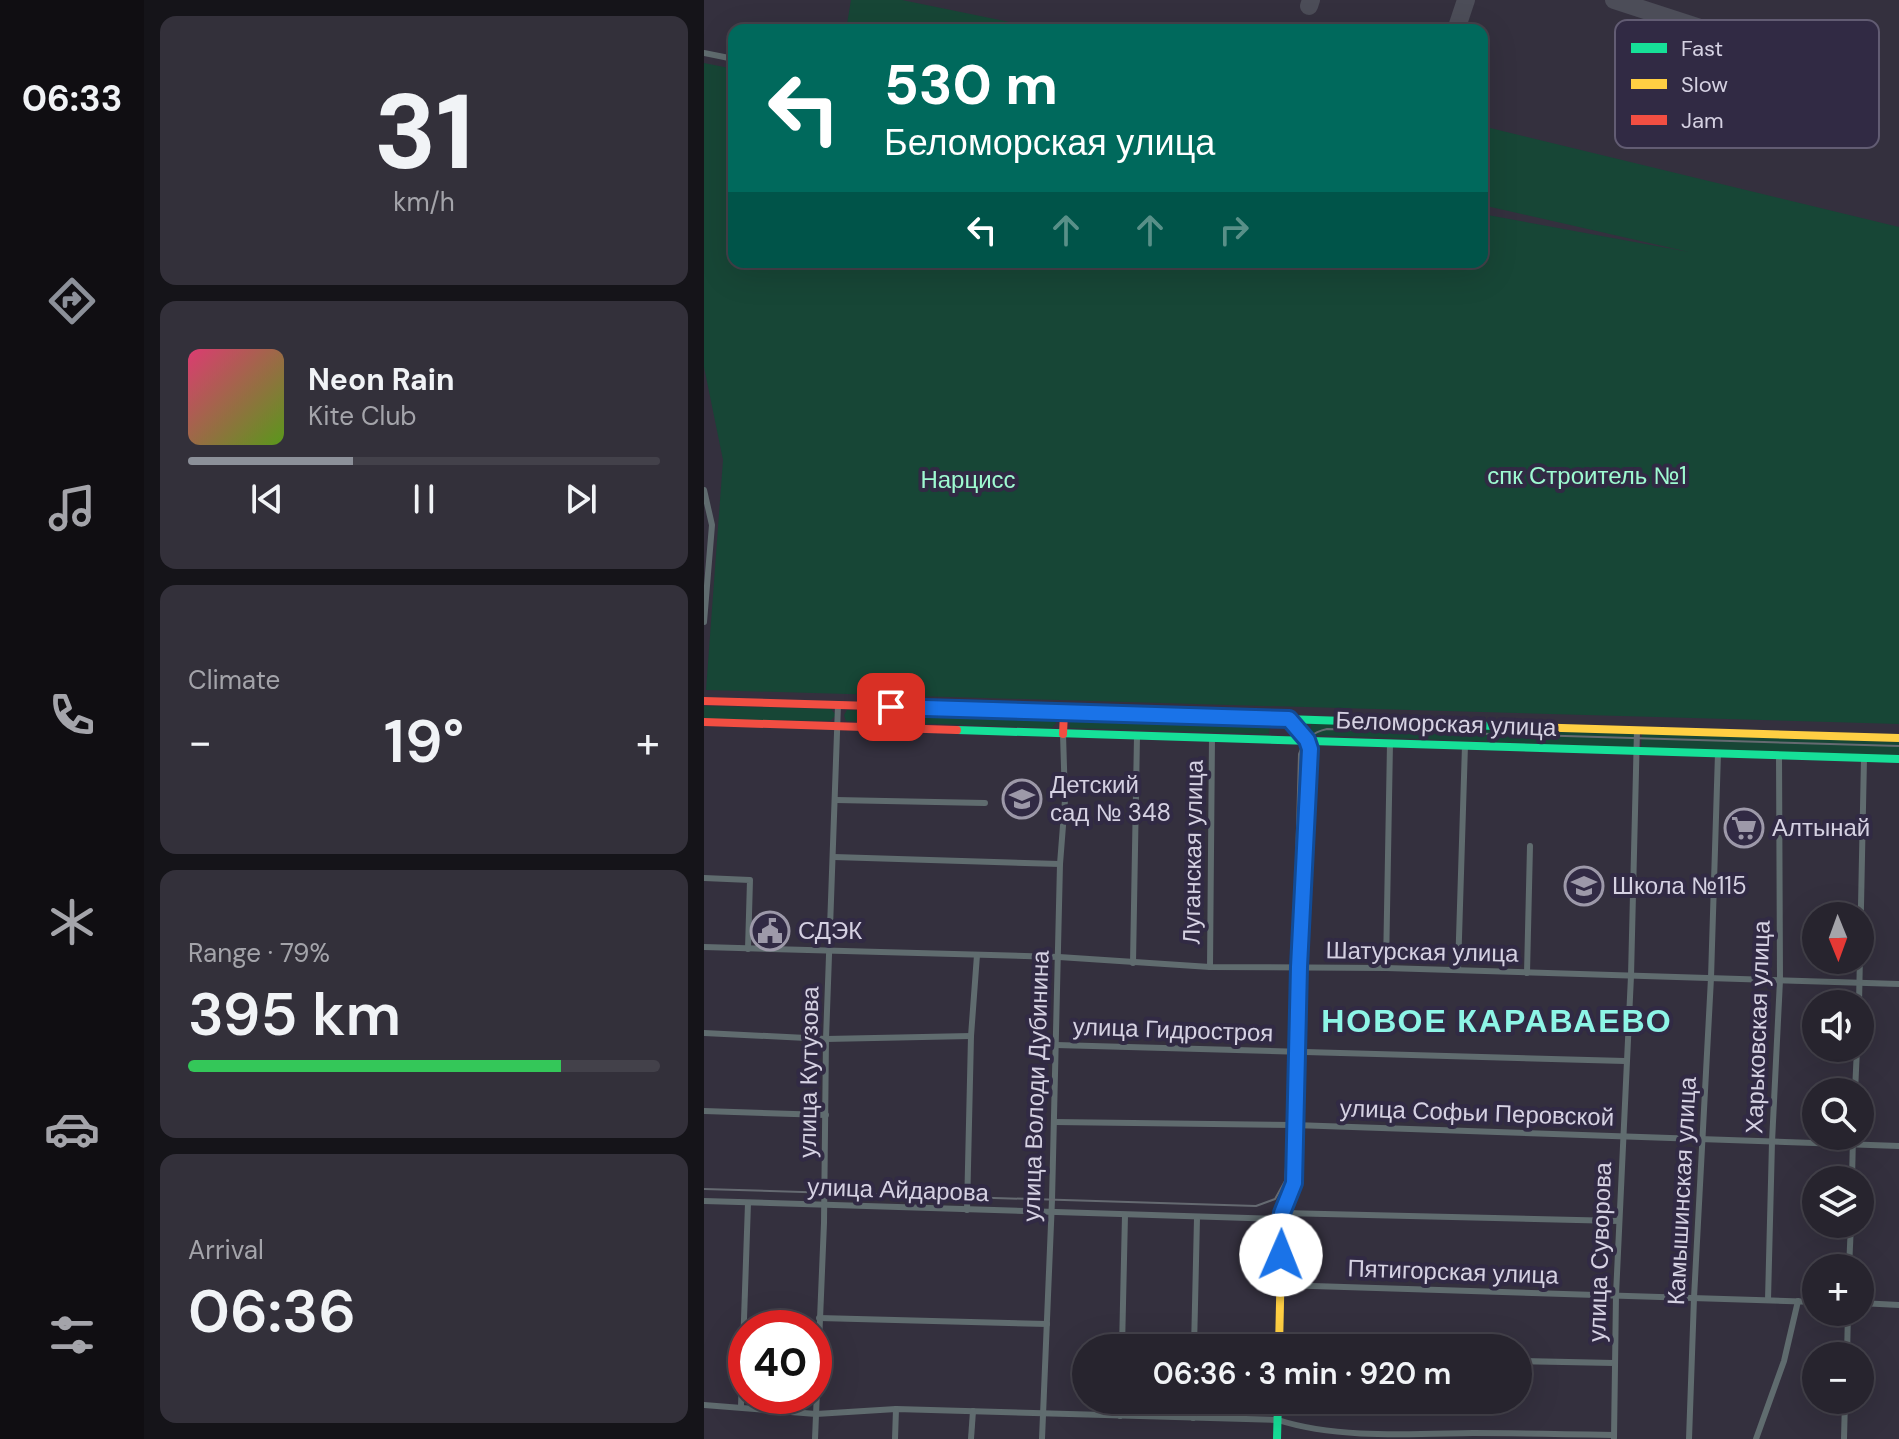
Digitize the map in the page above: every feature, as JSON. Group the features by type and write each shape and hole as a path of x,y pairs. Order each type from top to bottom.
{"main road":[{"name":"Беломорская улица","path":"704,701 1899,738"},
{"path":"1063,734 1064,712"},
{"path":"1279,1334 1282,1216 1294,1183 1299,967 1310,749 1307,740 1289,719"},
{"name":"Беломорская улица","path":"704,722 1899,759"},
{"path":"1277,1439 1278,1414"}],"street":[{"path":"704,53 728,58"},
{"path":"704,490 712,525 704,622"},
{"name":"улица Кутузова","path":"819,1310 838,705"},
{"name":"улица Суворова","path":"1614,1437 1616,1295 1631,976 1637,730"},
{"name":"улица Володи Дубинина","path":"1042,1439 1060,864 1065,800 1063,734"},
{"path":"1133,963 1137,736"},
{"name":"Луганская улица","path":"1210,967 1212,737"},
{"path":"1386,968 1390,743"},
{"path":"1458,970 1465,745"},
{"name":"Камышинская улица","path":"1689,1439 1711,978 1718,753"},
{"name":"Харьковская улица","path":"1768,1300 1780,980 1779,755"},
{"path":"1860,990 1864,758"},
{"path":"836,800 985,803"},
{"path":"1527,973 1530,846"},
{"path":"834,857 1060,864"},
{"path":"704,878 750,880 748,949"},
{"name":"Шатурская улица","path":"704,947 1059,957 1210,967 1386,968 1899,984"},
{"path":"967,1210 971,1036 977,955"},
{"path":"704,1033 826,1039 971,1036"},
{"name":"улица Гидростроя","path":"1056,1045 1625,1061"},
{"path":"704,1111 826,1115"},
{"name":"улица Софьи Перовской","path":"1054,1122 1294,1125 1802,1141"},
{"name":"улица Софьи Перовской","path":"1874,1143 1899,1146"},
{"name":"улица Айдарова","path":"704,1201 1197,1218 1282,1216 1619,1221"},
{"path":"744,1310 748,1203"},
{"path":"1122,1334 1125,1215"},
{"path":"1194,1334 1197,1218"},
{"name":"Пятигорская улица","path":"1281,1285 1802,1301"},
{"path":"1756,1439 1784,1361 1798,1301"},
{"path":"1874,1304 1899,1305"},
{"path":"832,1318 1047,1324"},
{"path":"1532,1361 1614,1363"},
{"path":"704,1405 728,1406"},
{"path":"895,1439 896,1409"},
{"path":"832,1413 896,1409 1278,1420 1302,1429 1398,1437 1614,1437"},
{"path":"971,1439 973,1411"},
{"name":"улица Кутузова","path":"815,1439 816,1414"},
{"path":"1193,1414 1193,1418"},
{"path":"1844,1439 1845,1414"}],"green space":[{"path":"851,0 902,0 1020,24 847,24"},
{"path":"704,63 728,68 728,268 1488,268 1488,215 1689,252 1488,206 1488,127 1899,227 1899,724 706,690 723,460 704,367"},
{"path":"704,706 831,709 836,715 830,721 704,719"},
{"path":"847,710 1053,718 1056,723 1052,728 846,721 844,715"},
{"path":"1070,718 1270,723 1269,734 1070,728"},
{"path":"1311,722 1634,734 1634,747 1311,735"},
{"path":"1642,733 1899,742 1899,756 1641,748"}],"taxiway":[{"path":"1309,6 1311,0"},
{"path":"1458,24 1466,0"},
{"path":"1614,0 1676,20"}],"tram line":[{"path":"704,1189 1256,1206 1275,1199 1285,1181 1289,1125 1299,754 1306,740 1322,730 1899,746"}],"traffic: fast":[{"path":"976,709 1528,727"},
{"path":"1289,719 1307,740 1310,749 1300,942"},
{"path":"957,730 1899,759"},
{"path":"1277,1439 1278,1414"}],"traffic: slow":[{"path":"1528,727 1899,738"},
{"path":"1279,1334 1282,1213 1294,1183 1300,942"}],"traffic: jam":[{"path":"704,701 976,709"},
{"path":"1063,734 1064,712"},
{"path":"704,722 957,730"}],"place":[{"name":"Детский сад № 348","path":"1022,799"},
{"name":"Алтынай","path":"1744,828"},
{"name":"Школа №115","path":"1584,886"},
{"name":"СДЭК","path":"770,931"}],"district":[{"name":"НОВОЕ КАРАВАЕВО","path":"1497,1021"}],"route":[{"path":"891,707 1289,719 1307,740 1310,749 1299,967 1294,1183 1282,1213 1281,1255"}],"park label":[{"name":"спк Строитель №1","path":"1587,476"},
{"name":"Нарцисс","path":"968,480"}]}
